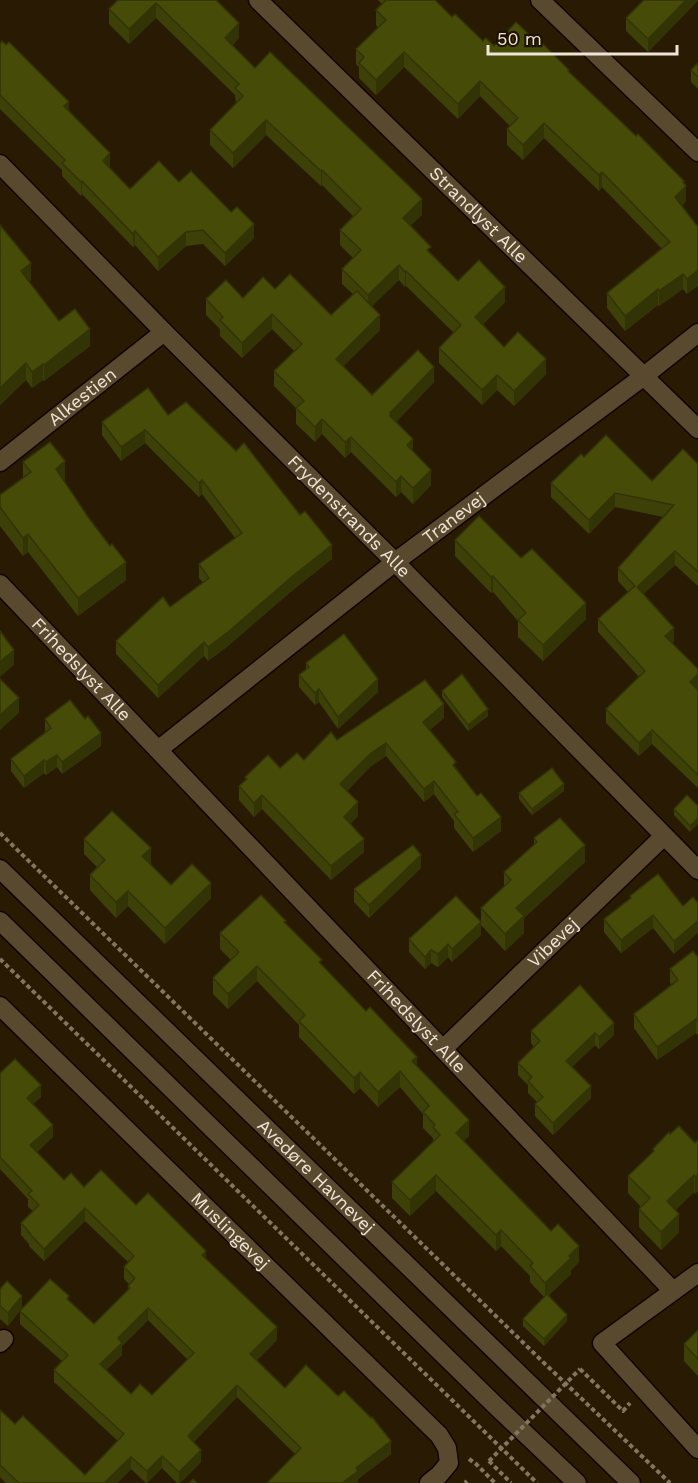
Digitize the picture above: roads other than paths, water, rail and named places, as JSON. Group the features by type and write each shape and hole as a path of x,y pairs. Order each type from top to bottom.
{"street":[{"name":"Strandlyst Alle","path":"258,0 698,429"},
{"path":"540,0 698,152"},
{"name":"Frydenstrands Alle","path":"0,164 698,870"},
{"name":"Alkestien","path":"0,462 164,332"},
{"name":"Tranevej","path":"158,750 395,562 698,333"},
{"name":"Frihedslyst Alle","path":"0,584 673,1291"},
{"name":"Vibevej","path":"442,1049 664,836"},
{"name":"Avedøre Havnevej","path":"0,869 631,1483"},
{"name":"Avedøre Havnevej","path":"0,921 577,1483"},
{"name":"Muslingevej","path":"0,1006 439,1435 447,1448 449,1463 429,1483"},
{"path":"698,1273 602,1343 698,1449"}]}
